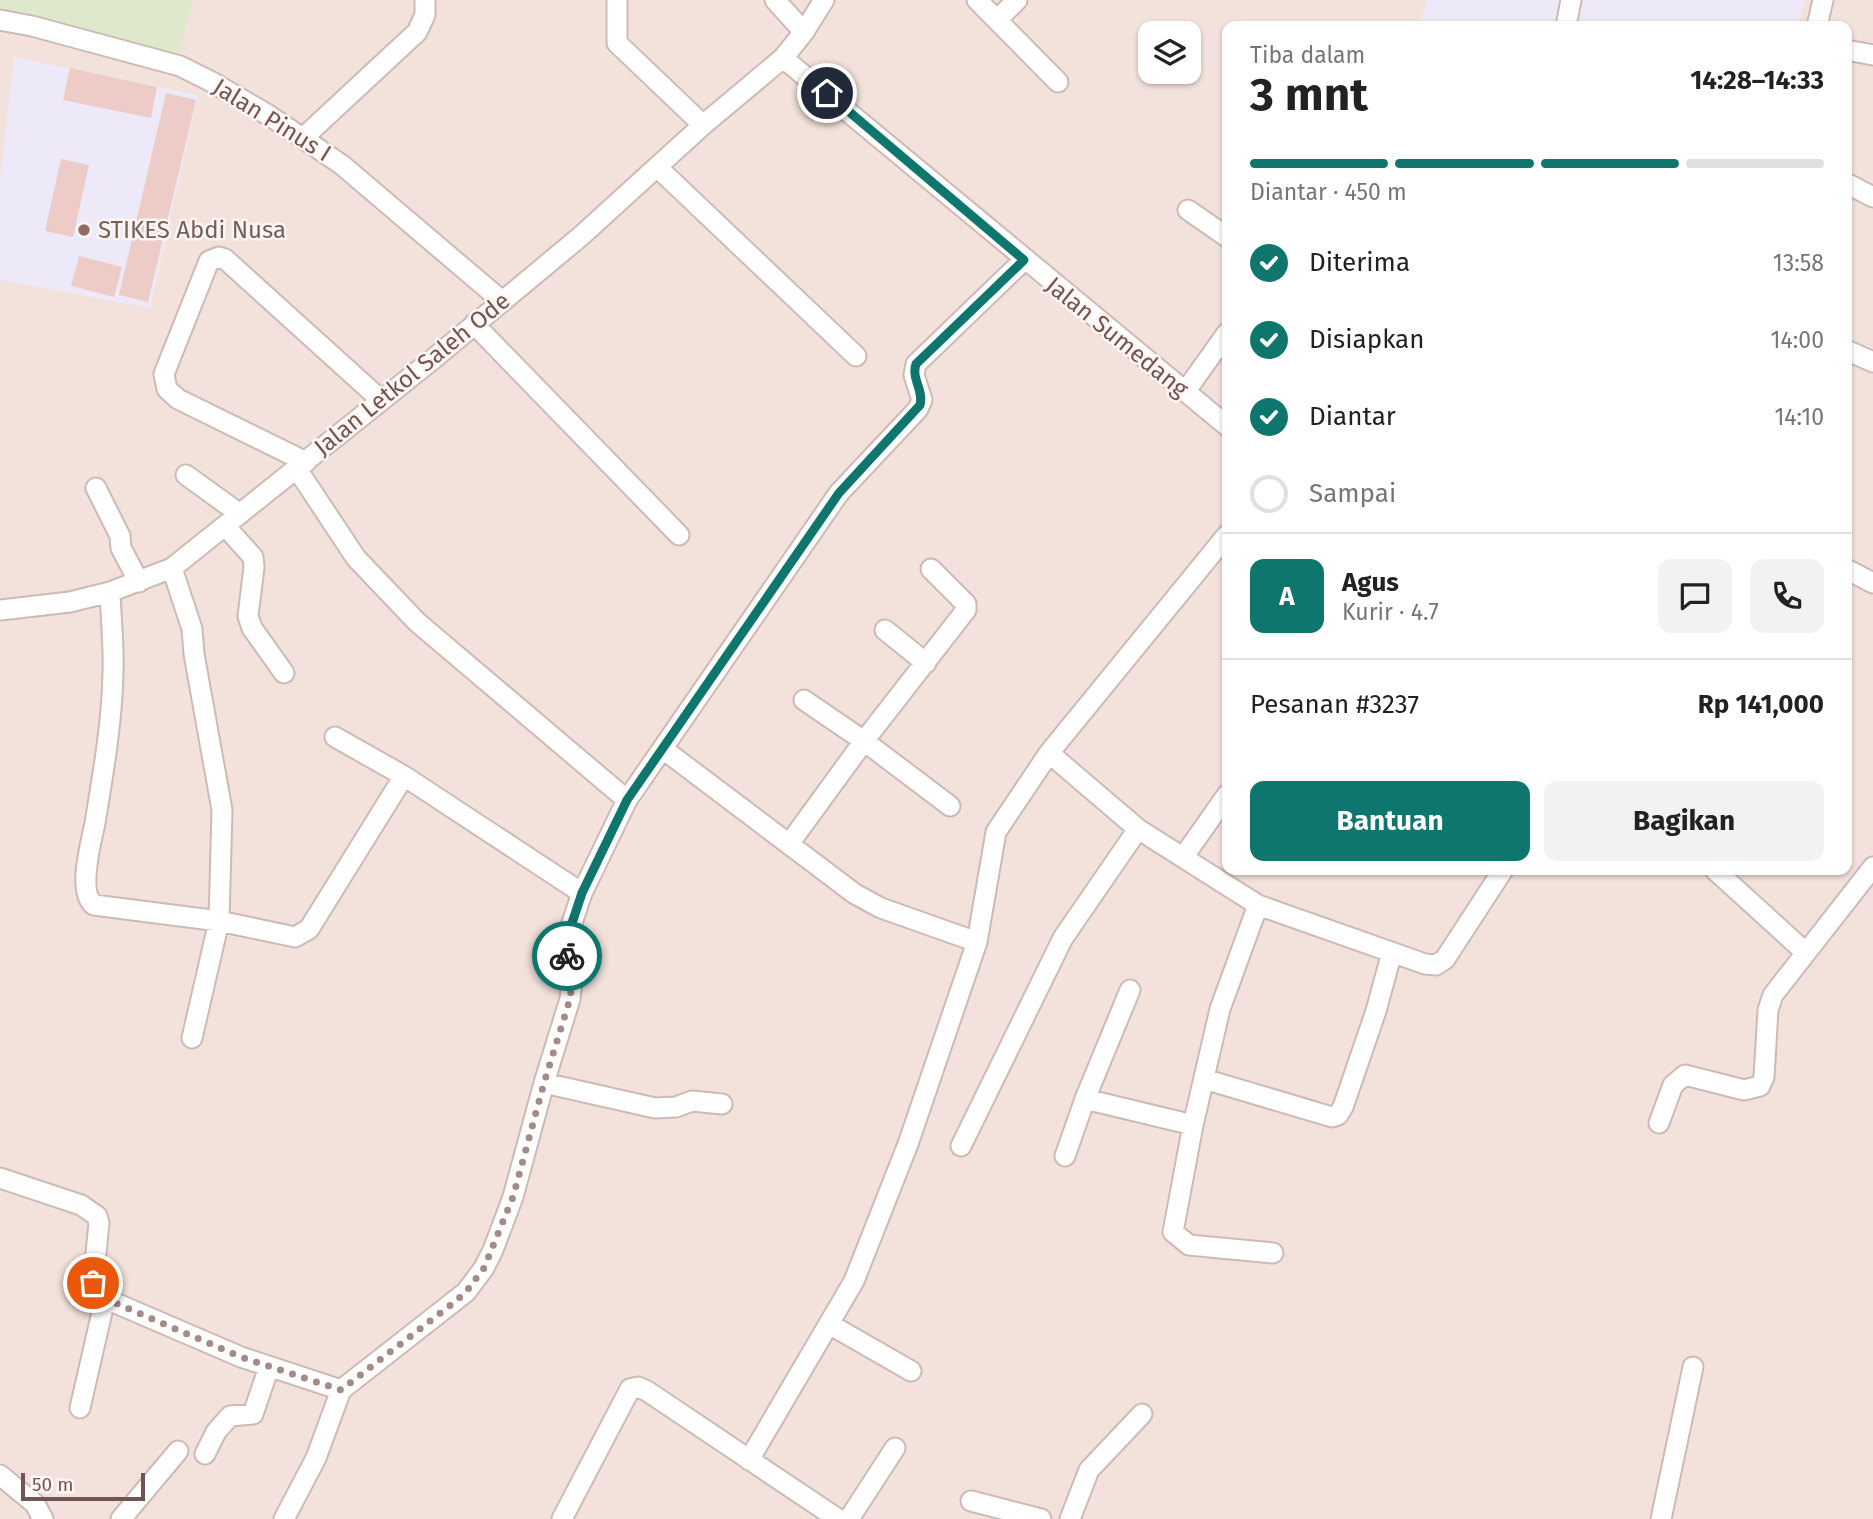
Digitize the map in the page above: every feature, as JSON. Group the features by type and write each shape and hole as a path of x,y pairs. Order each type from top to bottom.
{"street":[{"path":"303,138 417,32 425,15 425,0"},
{"path":"617,0 617,43 703,125"},
{"path":"775,0 804,32"},
{"name":"Jalan Letkol Saleh Ode","path":"0,610 70,602 110,592 172,568 581,236 703,125 783,58 804,32 824,0"},
{"path":"977,0 1058,82"},
{"path":"997,20 1017,0"},
{"path":"1567,21 1572,0"},
{"path":"1818,21 1823,0"},
{"name":"Jalan Pinus I","path":"0,20 32,26 180,66 270,116 342,165 502,300"},
{"path":"1852,51 1873,55"},
{"name":"Jalan Sumedang","path":"783,58 1222,422"},
{"path":"657,167 856,356"},
{"path":"1852,186 1873,197"},
{"path":"1188,210 1222,234"},
{"path":"381,400 225,259 213,258 209,261 164,374 167,389 178,399 302,465 356,558 417,622 627,800"},
{"path":"284,1519 316,1458 341,1390 452,1304 466,1292 484,1268 513,1197 570,999 572,980 566,948 568,935 582,893 627,800 839,493 920,405 922,395 914,370 916,364 1024,260"},
{"path":"474,324 679,535"},
{"path":"1185,392 1222,341"},
{"path":"1852,353 1873,362"},
{"path":"186,475 232,520 253,557 248,616 252,628 284,673"},
{"path":"96,488 120,536 121,548 139,582"},
{"path":"749,1460 854,1280 893,1181 977,942 996,832 1049,753 1222,541"},
{"path":"172,568 192,629 194,654 222,810 219,921 192,1038"},
{"path":"789,844 864,741 966,610 966,604 931,569"},
{"path":"1852,572 1873,583"},
{"path":"110,592 113,673 105,765 86,873 88,901 94,905 219,921 295,937 302,935 309,929 404,776"},
{"path":"885,630 926,663"},
{"path":"804,700 950,806"},
{"path":"335,737 404,776 582,893"},
{"path":"663,749 855,894 881,908 977,942"},
{"path":"1049,753 1138,828 1258,905 1425,964 1436,965 1442,962 1500,875"},
{"path":"1184,856 1222,802"},
{"path":"961,1146 1063,938 1138,828"},
{"path":"1721,875 1805,952"},
{"path":"1659,1123 1673,1085 1685,1075 1744,1090 1760,1086 1764,1077 1770,1000 1805,952 1869,879"},
{"path":"1258,905 1220,1009 1193,1125 1173,1232 1189,1245 1273,1253"},
{"path":"1204,1079 1332,1117 1338,1115 1376,1011 1392,952"},
{"path":"1065,1156 1084,1099 1130,990"},
{"path":"544,1083 655,1108 676,1107 692,1101 722,1104"},
{"path":"1084,1099 1193,1125"},
{"path":"0,1178 81,1205 97,1216 99,1223 92,1293 241,1357 341,1390"},
{"path":"80,1408 105,1299"},
{"path":"829,1324 911,1371"},
{"path":"205,1454 216,1432 230,1416 253,1414 269,1367"},
{"path":"1661,1519 1693,1367"},
{"path":"562,1519 630,1389 638,1387 838,1519"},
{"path":"1070,1519 1089,1470 1142,1414"},
{"path":"849,1519 895,1448"},
{"path":"121,1519 178,1451"},
{"path":"0,1475 35,1504 43,1519"},
{"path":"971,1501 1041,1519"}],"shaded area":[{"path":"0,0 1873,0 1873,1519 0,1519"},
{"path":"1427,0 1805,0 1799,21 1421,21"},
{"name":"STIKES Abdi Nusa","path":"14,57 198,95 150,308 0,280 0,180"}],"green space":[{"path":"0,0 192,0 178,58 0,16"}],"building":[{"path":"70,68 157,87 151,118 63,100"},
{"path":"166,93 196,100 148,302 119,295"},
{"path":"61,159 89,165 73,237 45,231"},
{"path":"79,256 122,267 114,297 71,286"}],"way so far":[{"path":"93,1283 92,1293 241,1357 341,1390 452,1304 466,1292 484,1268 513,1197 570,999 572,980 567,956"}],"place":[{"name":"STIKES Abdi Nusa","path":"84,230"}],"route":[{"path":"567,956 568,935 582,893 627,800 839,493 920,405 922,395 914,370 916,364 1024,260 827,93"}]}
